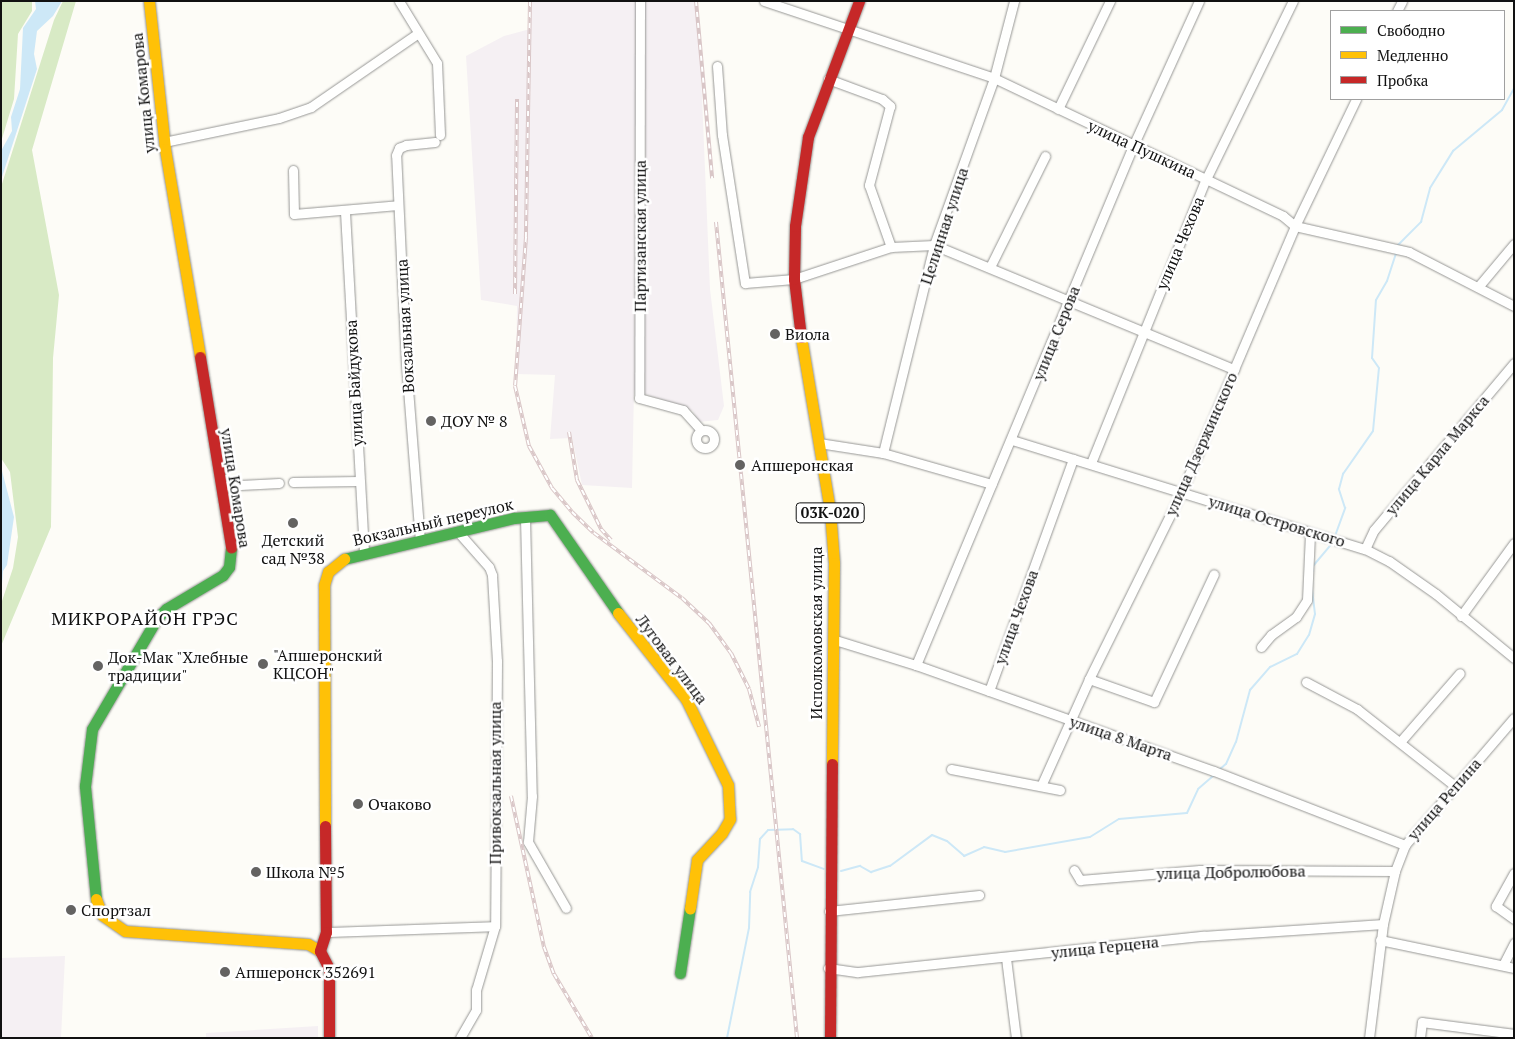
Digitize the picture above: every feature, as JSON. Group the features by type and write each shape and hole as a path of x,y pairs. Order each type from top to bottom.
{"street":[{"name":"улица Комарова","path":"149,1 164,142 232,551 229,567 223,575 166,609 157,618 92,729 85,786 96,903 110,923 125,932 308,944 320,951"},
{"name":"Вокзальная улица","path":"399,1 417,34 437,63 438,138 399,148 398,205 406,364 420,541"},
{"name":"Партизанская улица","path":"640,1 639,398 683,410 701,430"},
{"name":"улица Пушкина","path":"764,1 994,78 1283,216 1295,226 1409,252 1514,306"},
{"name":"Исполкомовская улица","path":"830,1038 828,968 835,640 830,511 794,279 795,226 808,137 828,79 859,1"},
{"name":"Целинная улица","path":"883,453 934,245 994,78 1014,1"},
{"path":"1058,109 1110,1"},
{"name":"улица Серова","path":"916,665 1134,146 1199,1"},
{"name":"улица Чехова","path":"1091,463 1143,330 1206,180 1293,1"},
{"path":"164,142 279,118 310,107 417,34"},
{"path":"717,66 722,135 745,283 794,279 891,247 934,245 1234,368"},
{"path":"828,79 882,99 890,106 869,185 891,247"},
{"name":"улица Дзержинского","path":"1041,786 1089,679 1182,491 1295,226 1356,100"},
{"path":"990,267 1045,156"},
{"path":"293,170 294,214 345,212 398,205"},
{"name":"улица Байдукова","path":"345,212 364,553"},
{"path":"1478,287 1514,244"},
{"name":"улица Карла Маркса","path":"1365,549 1374,530 1514,363"},
{"name":"улица Островского","path":"1012,440 1182,491 1310,534 1328,536 1365,549 1396,566 1514,658"},
{"path":"819,443 883,453 992,484"},
{"name":"улица Чехова","path":"989,691 1072,459"},
{"path":"293,482 359,481"},
{"path":"221,486 279,483"},
{"name":"Вокзальный переулок","path":"326,932 324,585 328,572 343,559 364,553 459,533 514,518 550,515"},
{"name":"Луговая улица","path":"550,515 642,647 686,699 728,785 730,819 722,833 696,860 680,973"},
{"name":"Привокзальная улица","path":"525,518 532,796 528,842 566,908"},
{"name":"Привокзальная улица","path":"459,533 489,567 492,575 497,661 494,926 476,990 476,1010 460,1038"},
{"path":"1261,647 1271,634 1296,617 1307,600 1310,534"},
{"path":"1461,616 1514,543"},
{"path":"1089,679 1154,702 1214,574"},
{"name":"улица 8 Марта","path":"835,640 916,665 1218,772 1405,845"},
{"path":"1400,742 1460,673"},
{"path":"1306,682 1357,709 1455,786"},
{"name":"улица Репина","path":"1369,1038 1380,940 1395,871 1405,845 1514,718"},
{"path":"951,770 1060,790"},
{"name":"улица Добролюбова","path":"1074,870 1080,880 1200,870 1395,871"},
{"path":"1514,873 1496,906 1514,919"},
{"path":"829,911 979,895"},
{"name":"улица Герцена","path":"828,968 858,972 1203,936 1383,924"},
{"path":"329,1038 329,969 320,951 326,932 494,926"},
{"path":"1380,940 1514,968"},
{"path":"1503,965 1514,943"},
{"path":"1006,958 1016,1038"},
{"path":"1420,1038 1422,1022 1490,1034 1514,1034"}],"shaded area":[{"path":"531,1 698,1 710,289 724,406 718,420 698,422 693,411 634,390 632,488 582,485 572,438 550,439 555,375 516,374 517,306 481,300 466,56 504,36 530,29"},
{"path":"65,956 61,1038 1,1038 1,958"},
{"path":"318,1026 318,1038 206,1038 206,1033"}],"green space":[{"path":"1,1 32,1 32,11 18,34 14,99 1,142"},
{"path":"63,1 76,1 32,150 59,295 53,358 51,527 1,646 1,604 13,568 18,537 10,472 1,458 1,187 54,20"}],"water":[{"path":"35,1 62,1 53,16 37,31 34,54 37,69 1,180 1,151 12,131 11,117 20,89 23,28 36,9"},
{"path":"1,467 14,517 7,565 3,571 1,598"}],"waterway":[{"path":"1398,245 1421,222 1430,188 1453,151 1502,110 1514,88"},
{"path":"1335,536 1345,508 1339,489 1343,474 1373,431 1379,368 1372,358 1376,300 1387,281 1396,253"},
{"path":"1313,571 1313,566 1332,543"},
{"path":"1219,770 1226,764 1236,742 1250,690 1270,667 1297,654 1309,635 1315,614 1312,588"},
{"path":"841,871 860,866 871,872 890,866 932,835 947,841 964,856 984,847 1005,852 1090,837 1119,819 1187,813 1198,789 1214,775"},
{"path":"727,1038 749,928 750,892 758,867 760,839 768,830 793,829 800,834 802,861 824,869"}],"railway":[{"path":"530,1 526,237 515,386 529,446 552,488 572,512 594,533 682,598 709,623 731,653 749,689 759,727"},
{"path":"696,1 712,178"},
{"path":"515,294 517,99"},
{"path":"716,222 797,1038"},
{"path":"569,432 577,480 601,529 611,540"},
{"path":"511,796 544,947 554,974 592,1038"}],"traffic: fast":[{"path":"344,559 514,518 550,515 618,613"},
{"path":"96,899 85,786 92,729 157,618 166,609 223,575 229,567 231,547"},
{"path":"680,973 690,908"}],"traffic: slow":[{"path":"149,1 165,149 200,357"},
{"path":"801,337 830,511 834,563 832,764"},
{"path":"325,826 324,585 328,572 344,559"},
{"path":"618,613 686,699 728,785 730,819 722,833 697,860 690,908"},
{"path":"96,899 102,915 125,931 308,944 320,951"}],"traffic: jam":[{"path":"801,337 794,279 795,226 808,137 859,1"},
{"path":"200,357 231,547"},
{"path":"830,1038 832,764"},
{"path":"325,826 326,932 320,951 329,969 329,1038"}],"place":[{"name":"Виола","path":"775,334"},
{"name":"ДОУ № 8","path":"431,421"},
{"name":"Апшеронская","path":"740,465"},
{"name":"Детский сад №38","path":"293,523"},
{"name":"\"Апшеронский КЦСОН\"","path":"263,664"},
{"name":"Док-Мак \"Хлебные традиции\"","path":"98,666"},
{"name":"Очаково","path":"358,804"},
{"name":"Школа №5","path":"256,872"},
{"name":"Спортзал","path":"71,910"},
{"name":"Апшеронск 352691","path":"225,972"}],"district":[{"name":"МИКРОРАЙОН ГРЭС","path":"145,618"}]}
